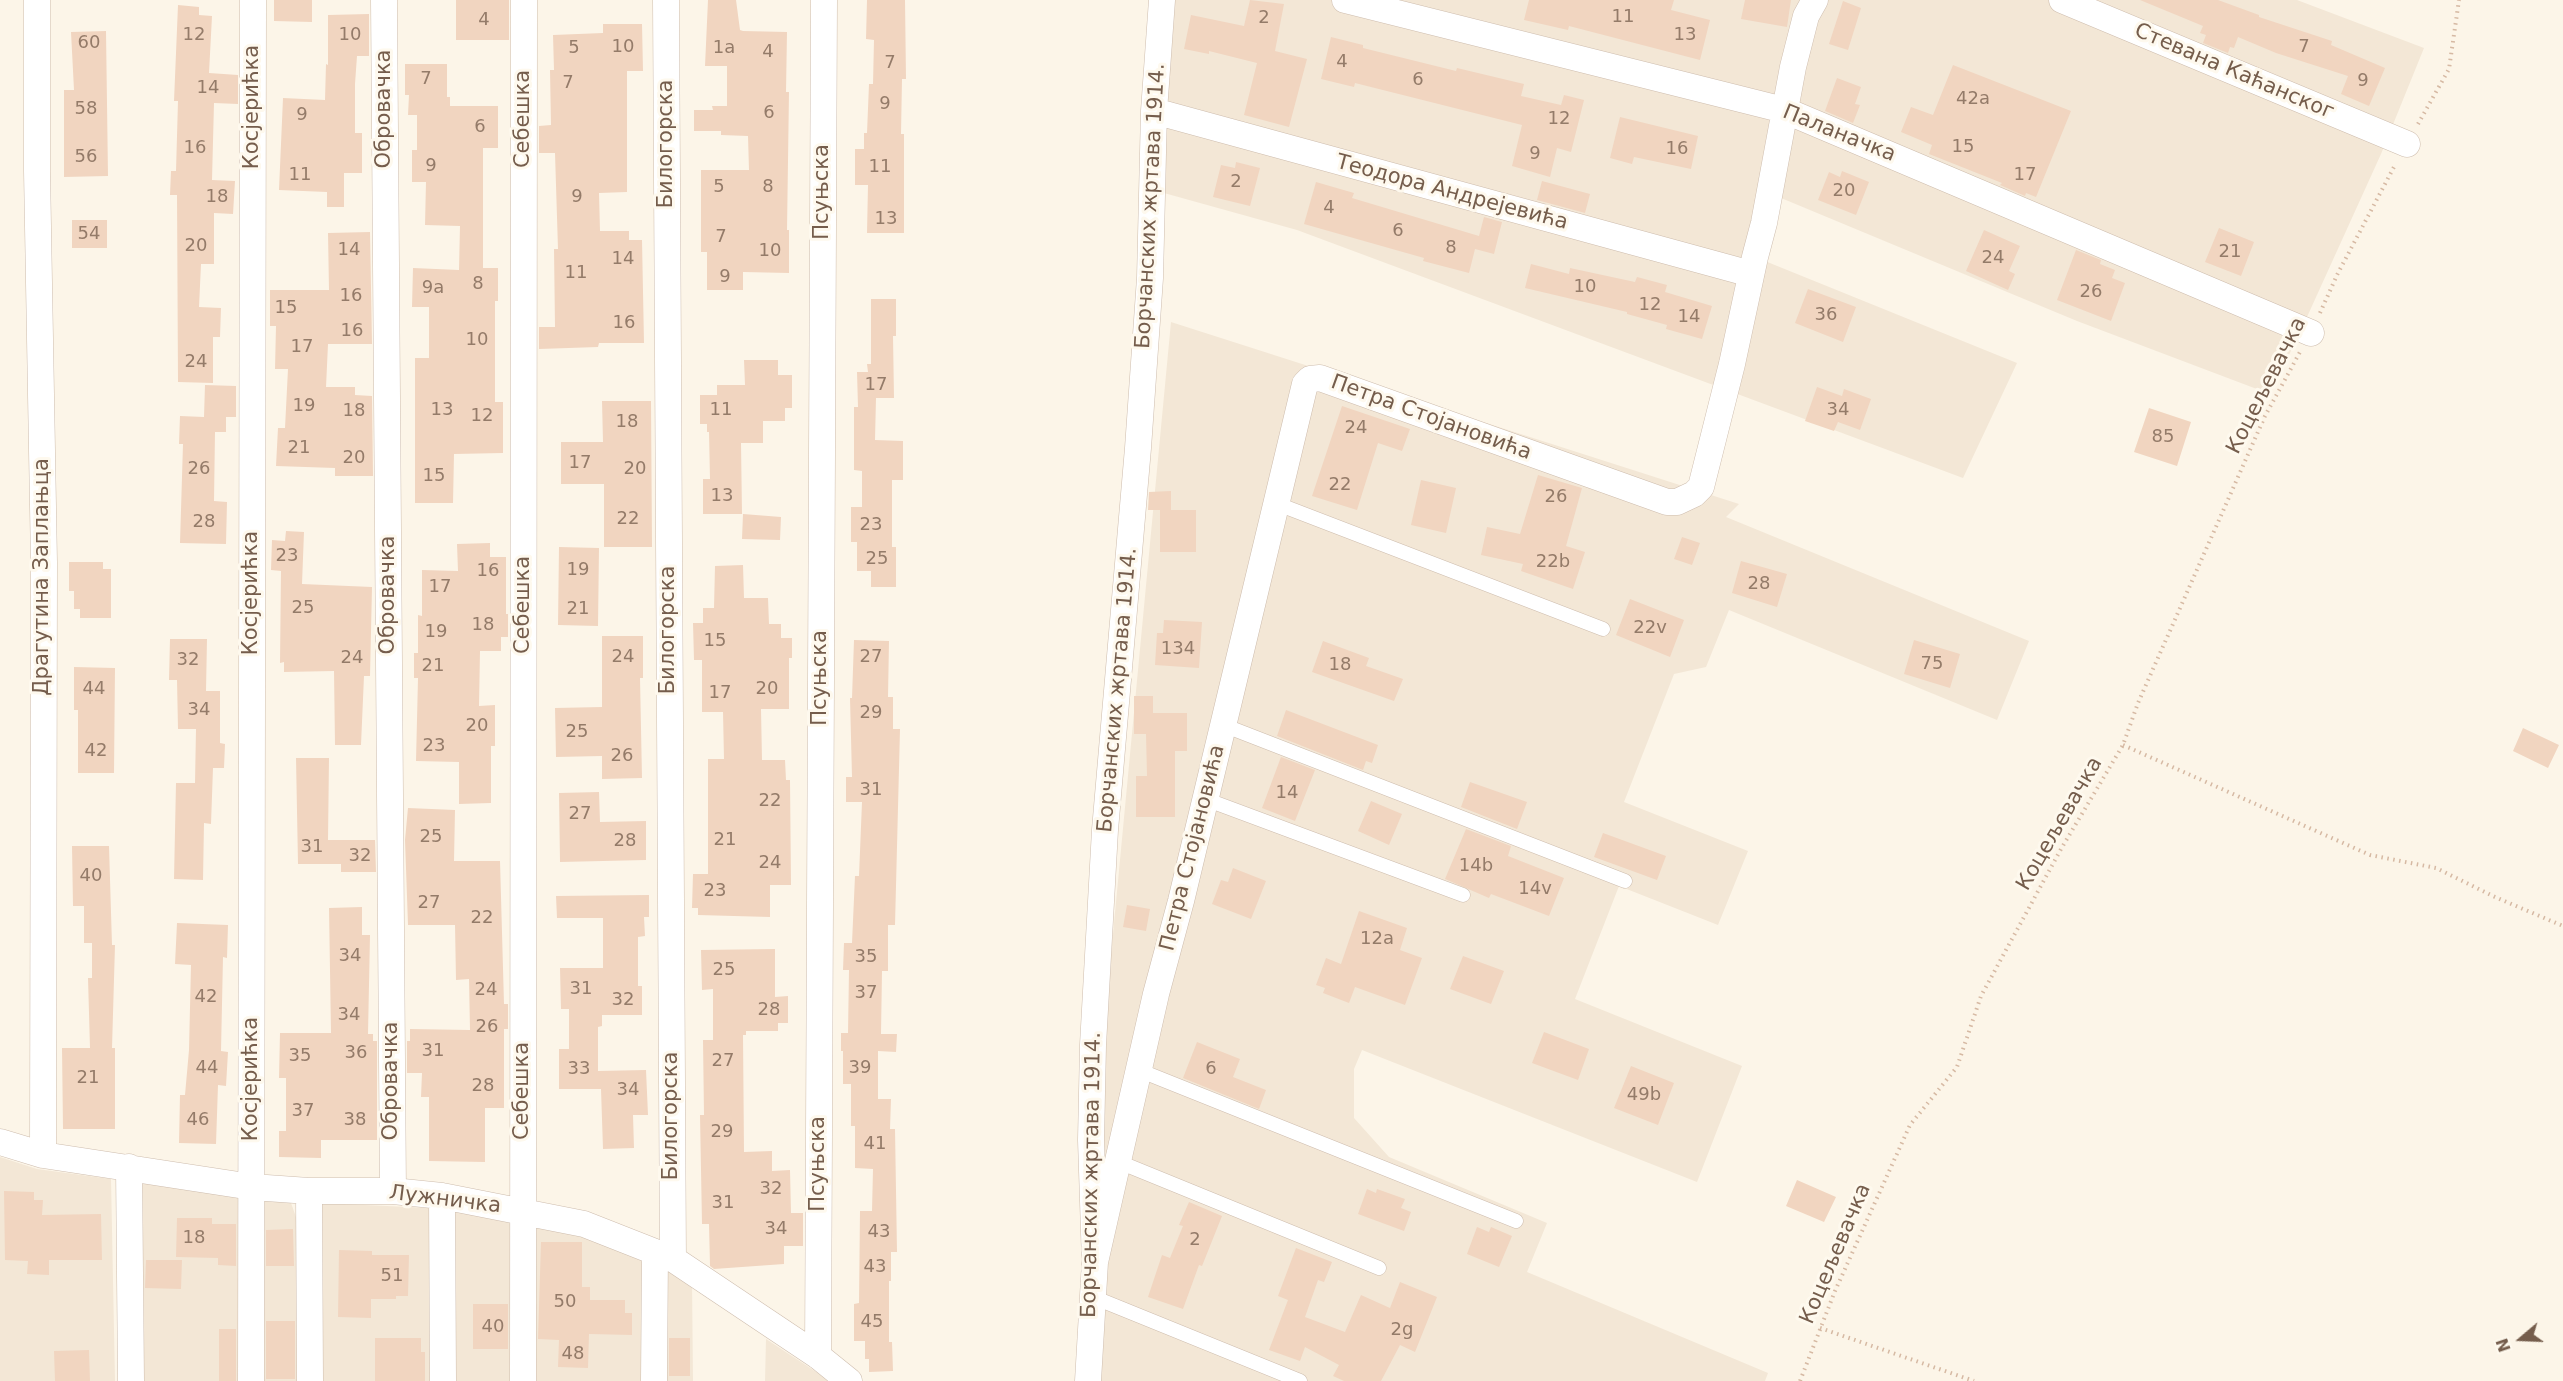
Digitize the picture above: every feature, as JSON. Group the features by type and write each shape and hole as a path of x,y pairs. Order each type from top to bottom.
{"street":[{"name":"Драгутина Заплањца","path":"37,0 37,171 44,562 43,1155"},
{"name":"Косјерићка","path":"251,1381 253,0"},
{"name":"Обровачка","path":"384,0 393,1191"},
{"name":"Себешка","path":"522,1381 524,0"},
{"name":"Билогорска","path":"654,1381 664,1256 666,0"},
{"name":"Псуњска","path":"818,1356 824,0"},
{"name":"Борчанских жртава 1914.","path":"1088,1381 1095,1262 1090,1140 1093,1045 1105,830 1137,460 1150,278 1154,111 1162,0"},
{"name":"Паланачка","path":"1345,0 1784,110 2311,333"},
{"name":"Петра Стојановића","path":"1095,1262 1141,1071 1156,994 1305,384 1310,379 1320,378 1667,502 1685,499 1701,487 1737,344 1764,223 1784,110 1806,16 1815,0"},
{"name":"Стевана Каћанског","path":"2062,0 2407,144"},
{"name":"Теодора Андрејевића","path":"1154,111 1751,274"},
{"name":"Лужничка","path":"0,1142 43,1155 252,1187 309,1191 393,1191 442,1196 523,1210 584,1224 664,1256 818,1356 848,1381"},
{"path":"129,1167 131,1381"},
{"path":"309,1191 310,1381"},
{"path":"442,1196 443,1381"}],"lane":[{"path":"1275,503 1603,629"},
{"path":"1223,725 1625,880"},
{"path":"1205,799 1463,895"},
{"path":"1141,1071 1516,1221"},
{"path":"1119,1162 1378,1269"},
{"path":"1092,1298 1300,1381"}],"path":[{"name":"Коцељевачка","path":"1800,1381 1820,1328 1910,1125 1957,1067 1981,996 2061,849 2123,745 2138,703 2265,416 2311,333 2337,274"},
{"path":"2123,745 2370,855 2436,868 2495,897 2563,926"},
{"path":"1820,1328 1974,1381"}],"shaded area":[{"path":"1170,0 2297,0 2424,48 2381,154 2270,394 2077,321 1769,193 1755,257 2017,363 1963,478 1297,230 1164,193"},
{"path":"1171,322 1739,504 1726,517 2029,641 1997,720 1729,610 1706,667 1674,674 1624,802 1748,851 1718,925 1619,886 1575,999 1742,1066 1697,1182 1362,1050 1354,1069 1354,1118 1389,1157 1547,1223 1527,1272 1768,1373 1765,1381 1095,1381 1096,1113"},
{"path":"0,1157 37,1169 111,1179 115,1381 0,1381"},
{"path":"142,1180 290,1200 297,1220 298,1381 144,1381"},
{"path":"322,1203 430,1208 430,1381 323,1381"},
{"path":"455,1210 514,1220 513,1381 455,1381"},
{"path":"531,1222 621,1246 643,1260 642,1381 531,1381"},
{"path":"662,1262 692,1281 693,1381 661,1381"},
{"path":"766,1339 827,1379 827,1381 765,1381"}],"building":[{"path":"274,0 312,0 312,22 274,21"},
{"path":"456,0 509,0 509,40 456,40"},
{"path":"708,0 736,0 740,30 787,32 789,273 743,272 743,290 707,290 707,252 701,252 701,170 749,170 748,136 721,135 721,131 694,131 694,110 713,110 712,106 727,106 727,66 705,66"},
{"path":"867,0 905,0 906,79 902,79 901,134 904,134 904,233 867,233 868,185 855,185 855,149 864,149 869,84 873,84 874,40 866,39"},
{"path":"1250,0 1284,4 1275,51 1307,59 1289,127 1244,115 1257,63 1209,51 1209,54 1184,49 1191,15 1244,26"},
{"path":"1529,0 1674,0 1671,10 1710,20 1700,60 1569,26 1568,30 1524,20"},
{"path":"1745,0 1791,0 1787,27 1741,19"},
{"path":"2140,0 2218,0 2259,15 2259,17 2332,41 2331,45 2385,68 2369,106 2341,94 2348,76 2276,53 2238,37 2234,48 2230,47 2228,53 2203,43 2206,35 2200,33 2203,26"},
{"path":"1843,1 1861,8 1848,50 1829,44"},
{"path":"178,5 199,7 199,15 212,16 209,73 238,75 238,104 214,103 212,180 235,181 233,214 214,213 214,264 201,264 199,307 221,308 220,337 213,337 213,383 178,382 177,195 170,195 171,171 176,171 178,101 174,101"},
{"path":"369,14 369,56 357,56 355,84 355,133 362,133 362,173 344,173 344,207 327,207 327,192 279,190 283,98 325,100 328,15"},
{"path":"603,24 642,24 643,71 627,71 627,192 599,193 600,231 629,231 629,240 642,240 644,343 599,343 598,347 539,349 539,327 555,327 554,249 558,249 555,153 539,153 539,126 551,125 550,70 554,70 553,35 603,33"},
{"path":"106,31 108,176 64,177 64,90 74,90 71,32"},
{"path":"1331,37 1363,45 1363,48 1456,71 1457,68 1524,84 1521,96 1561,105 1564,95 1584,100 1571,152 1557,148 1550,177 1512,166 1522,125 1355,83 1354,87 1321,79"},
{"path":"405,64 447,64 447,97 450,97 450,106 498,106 498,148 483,148 483,268 498,268 498,301 495,301 495,402 503,402 503,453 454,454 453,503 415,503 415,358 429,358 429,307 412,307 413,268 459,270 460,226 425,225 426,182 412,182 412,150 417,150 417,115 408,115 409,95 405,95"},
{"path":"1953,65 2071,111 2036,197 2026,193 2025,196 2000,185 2002,183 1929,154 1932,145 1901,132 1911,107 1933,115"},
{"path":"1837,78 1861,87 1855,104 1860,105 1853,123 1825,111"},
{"path":"1620,117 1698,136 1691,169 1634,157 1632,164 1610,158"},
{"path":"1236,162 1260,168 1250,206 1213,197 1221,165 1235,168"},
{"path":"1842,171 1869,182 1856,215 1818,200 1829,172 1840,177"},
{"path":"1542,181 1590,194 1585,213 1537,200"},
{"path":"1316,182 1354,193 1352,198 1479,236 1484,217 1502,222 1494,254 1475,249 1469,273 1304,224"},
{"path":"72,220 107,220 107,248 72,248"},
{"path":"2219,228 2254,242 2241,276 2205,262"},
{"path":"1984,230 2020,246 2009,271 2015,274 2008,290 1966,271"},
{"path":"370,232 372,344 328,344 326,387 355,387 355,395 372,396 373,476 335,476 335,468 276,466 278,428 285,428 288,369 275,369 276,326 270,326 270,290 329,290 328,233"},
{"path":"2076,250 2101,260 2100,264 2115,270 2112,278 2125,283 2111,321 2057,300"},
{"path":"1531,264 1569,274 1570,268 1635,282 1637,277 1667,285 1665,292 1712,306 1702,339 1666,329 1667,325 1627,314 1627,312 1525,288"},
{"path":"1808,289 1856,307 1843,342 1795,323"},
{"path":"871,299 896,299 896,336 893,336 894,398 876,398 875,440 903,441 903,480 892,480 892,547 896,547 896,587 871,587 871,571 857,571 857,542 851,542 851,507 862,507 862,471 854,470 854,407 858,407 857,372 868,372 867,364 871,364"},
{"path":"744,360 778,360 778,375 792,375 792,408 785,408 785,421 763,421 763,443 741,443 742,514 703,514 703,479 710,479 709,432 707,432 707,424 700,424 700,395 717,395 717,385 745,385"},
{"path":"205,385 236,386 236,417 226,417 226,432 215,432 214,501 227,502 226,544 180,543 183,444 179,444 180,416 204,417"},
{"path":"1817,387 1842,396 1844,389 1871,399 1860,430 1838,422 1834,431 1805,421"},
{"path":"602,401 651,401 652,547 604,547 604,484 561,484 561,442 603,442"},
{"path":"1342,406 1410,429 1402,451 1378,443 1357,510 1312,496"},
{"path":"2149,408 2191,422 2177,466 2134,452"},
{"path":"1538,475 1582,488 1566,546 1585,552 1573,589 1521,571 1523,564 1481,555 1487,527 1520,534"},
{"path":"1421,480 1456,488 1446,533 1411,525"},
{"path":"1171,491 1171,510 1148,510 1149,492"},
{"path":"1160,510 1196,510 1196,552 1160,552"},
{"path":"743,514 781,517 780,540 742,539"},
{"path":"286,531 304,532 302,584 372,587 370,676 364,676 361,745 335,745 334,671 284,672 284,662 280,663 281,571 271,570 272,540 285,541"},
{"path":"1682,537 1700,543 1692,565 1674,559"},
{"path":"490,543 490,557 506,557 506,614 508,614 508,637 501,637 501,651 480,651 479,706 495,705 495,746 491,746 491,803 459,804 459,762 416,761 418,678 414,678 414,653 418,653 418,615 422,616 422,570 458,571 457,544"},
{"path":"559,547 599,548 598,626 558,625"},
{"path":"1741,561 1787,574 1777,607 1732,593"},
{"path":"69,562 103,562 103,569 111,569 111,618 80,618 80,609 74,609 74,591 69,591"},
{"path":"743,565 744,598 768,598 769,624 781,624 781,638 792,638 792,658 789,658 789,709 761,709 762,760 785,760 786,780 790,780 791,885 770,885 770,917 698,915 698,908 692,908 693,874 708,874 708,759 724,759 723,712 702,712 702,660 694,660 693,623 703,623 703,608 714,608 715,566"},
{"path":"1630,599 1684,620 1670,657 1616,635"},
{"path":"1164,620 1202,622 1199,668 1155,665 1157,633 1163,633"},
{"path":"602,636 643,636 643,678 640,678 642,778 602,779 602,756 556,757 555,708 602,707"},
{"path":"170,639 207,639 206,691 220,691 220,743 225,744 224,768 213,768 211,824 204,823 203,880 174,879 176,783 195,783 196,729 178,729 177,680 169,680"},
{"path":"854,640 889,641 888,697 893,697 893,729 900,729 895,925 888,925 888,971 882,971 881,1034 897,1034 896,1052 878,1051 878,1099 891,1099 890,1129 895,1129 897,1252 891,1252 891,1281 889,1281 889,1342 892,1342 893,1371 869,1372 869,1359 865,1359 865,1341 854,1341 854,1304 859,1303 860,1211 872,1211 873,1169 855,1168 855,1126 851,1126 851,1084 843,1084 843,1051 841,1051 841,1033 848,1033 849,970 843,970 844,943 852,943 855,876 859,876 862,802 846,802 846,777 852,777 850,698 852,698"},
{"path":"1914,640 1960,654 1950,688 1904,674"},
{"path":"1323,641 1369,658 1366,666 1403,679 1394,701 1312,672"},
{"path":"74,667 115,668 114,773 78,773 78,710 74,710"},
{"path":"1134,696 1153,696 1153,713 1187,713 1187,751 1175,751 1175,817 1136,817 1136,776 1147,776 1146,734 1134,734"},
{"path":"1286,710 1378,745 1372,763 1366,761 1363,770 1277,736"},
{"path":"2523,728 2559,745 2548,768 2513,751"},
{"path":"1281,757 1315,770 1295,821 1262,808"},
{"path":"296,758 329,758 328,840 375,840 376,872 341,872 341,864 298,864"},
{"path":"1470,782 1527,802 1517,829 1461,807"},
{"path":"599,792 600,822 646,821 646,860 560,862 559,793"},
{"path":"1371,801 1402,814 1389,845 1358,831"},
{"path":"408,808 455,810 454,861 500,861 504,1004 508,1004 508,1029 504,1029 504,1108 485,1108 485,1162 429,1161 429,1097 421,1097 422,1073 407,1073 407,1041 410,1041 410,1029 470,1030 469,979 456,980 455,925 408,925 405,840"},
{"path":"1466,829 1511,846 1508,856 1564,878 1549,916 1491,894 1489,898 1445,879"},
{"path":"1603,833 1666,856 1657,880 1594,857"},
{"path":"72,846 109,846 112,945 115,945 112,1048 115,1048 115,1129 63,1129 62,1048 90,1048 88,978 92,978 92,943 84,943 84,906 73,906"},
{"path":"1233,868 1266,881 1251,919 1212,904 1221,880 1228,882"},
{"path":"649,895 649,917 644,917 645,936 638,937 638,986 642,986 642,1015 602,1015 602,1026 598,1027 598,1071 646,1070 648,1115 633,1115 634,1148 603,1149 601,1089 559,1089 559,1049 569,1049 569,1009 561,1009 560,968 603,968 603,918 557,918 556,896"},
{"path":"1127,905 1150,909 1146,931 1123,927"},
{"path":"362,907 362,935 370,935 368,1034 373,1034 373,1041 377,1041 377,1140 321,1140 321,1158 279,1157 279,1131 286,1131 286,1078 279,1078 280,1033 331,1033 329,908"},
{"path":"1359,911 1407,928 1400,950 1422,958 1405,1005 1355,987 1349,1003 1323,993 1325,988 1316,985 1326,958 1341,964"},
{"path":"177,923 228,925 227,958 223,957 221,1051 228,1052 226,1086 218,1085 216,1144 179,1143 180,1095 185,1095 189,1050 191,965 175,964"},
{"path":"775,949 775,997 788,996 788,1023 778,1023 778,1031 746,1031 746,1035 743,1035 744,1152 772,1151 772,1171 790,1170 791,1213 803,1213 803,1246 784,1246 784,1264 714,1269 710,1266 709,1224 702,1224 700,1115 704,1115 703,1040 713,1040 713,989 702,990 701,950"},
{"path":"1463,956 1504,971 1491,1004 1450,989"},
{"path":"1544,1032 1589,1049 1578,1080 1532,1063"},
{"path":"1197,1042 1240,1059 1233,1077 1266,1090 1259,1109 1183,1078"},
{"path":"1631,1066 1674,1083 1658,1125 1614,1108"},
{"path":"1797,1180 1836,1197 1824,1222 1786,1206"},
{"path":"1367,1189 1376,1193 1377,1189 1405,1199 1401,1208 1411,1212 1404,1231 1358,1214"},
{"path":"4,1191 34,1192 34,1200 43,1200 42,1215 101,1214 102,1260 49,1260 49,1275 27,1274 28,1261 5,1260"},
{"path":"1189,1202 1222,1216 1202,1266 1199,1265 1183,1309 1148,1297 1162,1255 1170,1258 1183,1226 1179,1225"},
{"path":"177,1218 212,1218 212,1224 236,1224 236,1266 218,1265 218,1258 176,1257"},
{"path":"1477,1227 1489,1232 1491,1227 1512,1236 1499,1267 1467,1254"},
{"path":"293,1229 294,1266 266,1266 266,1230"},
{"path":"541,1242 582,1242 582,1287 590,1287 590,1300 625,1300 625,1313 632,1313 632,1335 589,1334 588,1368 558,1367 559,1340 538,1339"},
{"path":"1296,1248 1332,1262 1324,1282 1318,1280 1305,1317 1345,1332 1361,1295 1390,1308 1400,1282 1437,1297 1415,1352 1400,1345 1381,1381 1344,1381 1333,1376 1339,1365 1305,1347 1300,1361 1269,1350 1288,1300 1278,1296"},
{"path":"339,1250 372,1251 372,1255 409,1255 408,1296 396,1296 396,1299 371,1299 371,1318 338,1317"},
{"path":"146,1260 182,1260 181,1289 145,1288"},
{"path":"473,1304 508,1304 508,1349 473,1349"},
{"path":"266,1321 295,1321 295,1379 266,1379"},
{"path":"219,1329 236,1329 236,1381 219,1381"},
{"path":"375,1338 421,1338 421,1352 425,1352 425,1381 375,1381"},
{"path":"669,1338 690,1338 690,1376 669,1376"},
{"path":"89,1350 90,1381 55,1381 54,1351"}]}
